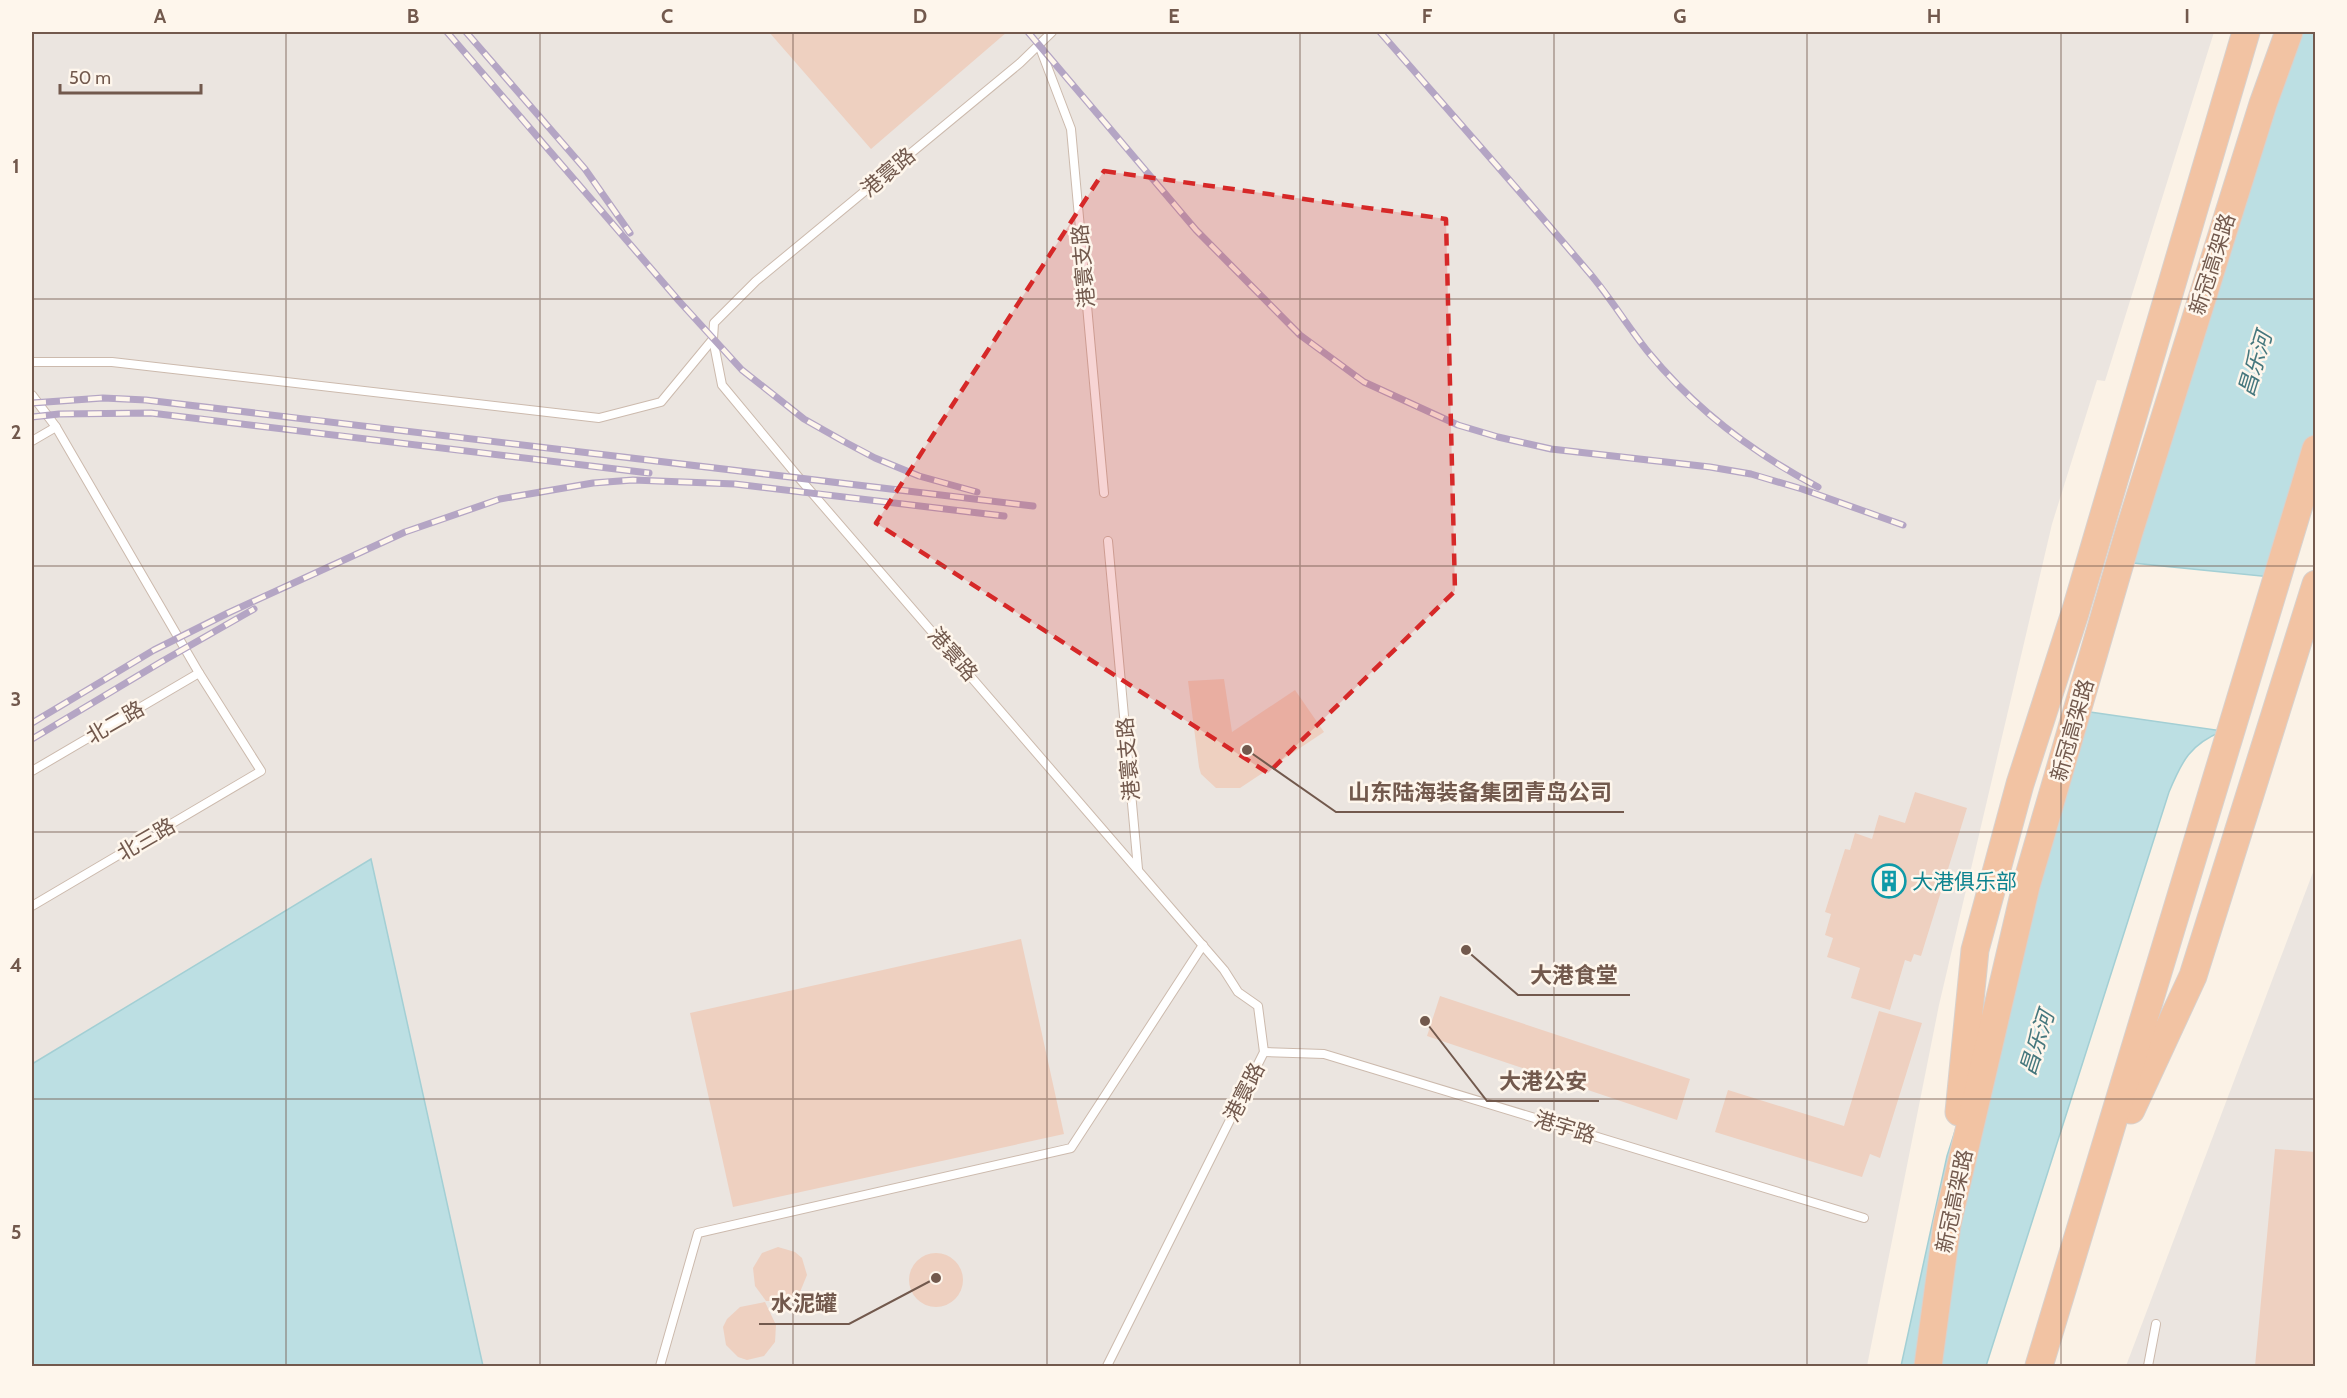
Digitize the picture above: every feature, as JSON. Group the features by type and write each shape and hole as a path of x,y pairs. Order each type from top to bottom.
{"highway":[{"path":"1947,1225 1975,950 2020,784 2075,613 2246,32"},
{"path":"2263,104 2274,32"},
{"path":"2263,104 2289,32"},
{"name":"新冠高架路","path":"1928,1366 1947,1225 2026,886 2129,532 2263,104"},
{"path":"2039,1366 2316,449"},
{"path":"2089,1201 2193,976 2316,584"}],"lane":[{"name":"港寰路","path":"1052,32 1020,63 756,281 714,323 713,339 722,385 800,479 1203,945 1224,970 1238,992 1258,1006 1264,1052 1107,1366"},
{"name":"港寰支路","path":"1040,45 1071,129 1104,493"},
{"path":"32,362 112,362 599,418 661,402 713,339"},
{"path":"32,395 56,427 199,673"},
{"path":"32,441 56,427"},
{"name":"港寰支路","path":"1108,541 1138,869"},
{"name":"北二路","path":"32,771 199,673"},
{"name":"北三路","path":"32,906 261,771 199,673"},
{"path":"660,1366 698,1233 1071,1148 1203,945"},
{"name":"港宇路","path":"1264,1052 1324,1054 1864,1218"},
{"path":"2148,1366 2156,1324"}],"highlighted area":[{"path":"1104,171 1446,219 1455,591 1268,773 876,523"}],"shaded area":[{"path":"32,32 2214,32 2105,381 2097,380 2052,524 1939,1005 1867,1366 483,1366 371,860 32,1064"},
{"path":"2315,867 2315,1366 2126,1366"}],"water":[{"name":"昌乐河","path":"2291,32 2315,32 2315,431 2271,577 2133,563"},
{"name":"昌乐河","path":"2090,712 2223,731 2202,742 2188,755 2169,792 1986,1366 1901,1366 1947,1156"},
{"path":"371,859 483,1366 32,1366 32,1064"}],"building":[{"path":"769,32 1007,32 871,149"},
{"path":"1224,679 1232,732 1295,690 1324,732 1240,788 1216,788 1201,774 1199,767 1188,681"},
{"name":"大港俱乐部","path":"1915,792 1967,808 1921,956 1914,954 1911,962 1905,960 1890,1010 1851,998 1860,968 1827,957 1833,938 1825,935 1831,914 1825,912 1845,849 1850,850 1855,833 1872,839 1879,815 1905,823"},
{"path":"1021,939 1064,1134 733,1207 690,1013"},
{"path":"1440,996 1690,1079 1677,1120 1427,1036"},
{"path":"1879,1011 1922,1023 1880,1158 1870,1154 1862,1177 1715,1132 1728,1090 1844,1126"},
{"path":"2275,1149 2316,1152 2316,1366 2255,1366"},
{"path":"778,1247 795,1252 802,1258 807,1275 800,1292 793,1297 785,1301 766,1301 755,1286 753,1268 762,1253"},
{"path":"936,1253 946,1255 955,1261 961,1270 963,1280 961,1290 955,1299 946,1305 936,1307 926,1305 917,1299 911,1290 909,1280 911,1270 917,1261 926,1255"},
{"path":"765,1302 776,1325 775,1342 764,1356 747,1360 738,1357 726,1345 723,1327 727,1319 740,1307"}],"railway":[{"path":"447,32 679,301 742,370 804,419 875,458 919,476 977,492"},
{"path":"466,32 585,169 630,233"},
{"path":"1028,32 1196,230 1300,335 1364,382 1458,425 1498,437 1551,449 1710,467 1751,474 1802,489 1903,525"},
{"path":"1380,32 1594,279 1667,374 1706,411 1748,445 1818,487"},
{"path":"32,403 103,398 146,400 1033,506"},
{"path":"32,417 59,414 151,413 649,473"},
{"path":"32,723 154,650 228,613 405,532 500,499 593,483 633,480 735,484 1004,516"},
{"path":"32,739 254,609"}],"place":[{"name":"山东陆海装备集团青岛公司","path":"1247,750"},
{"name":"大港俱乐部","path":"1889,881"},
{"name":"大港食堂","path":"1466,950"},
{"name":"大港公安","path":"1425,1021"},
{"name":"水泥罐","path":"936,1278"}]}
